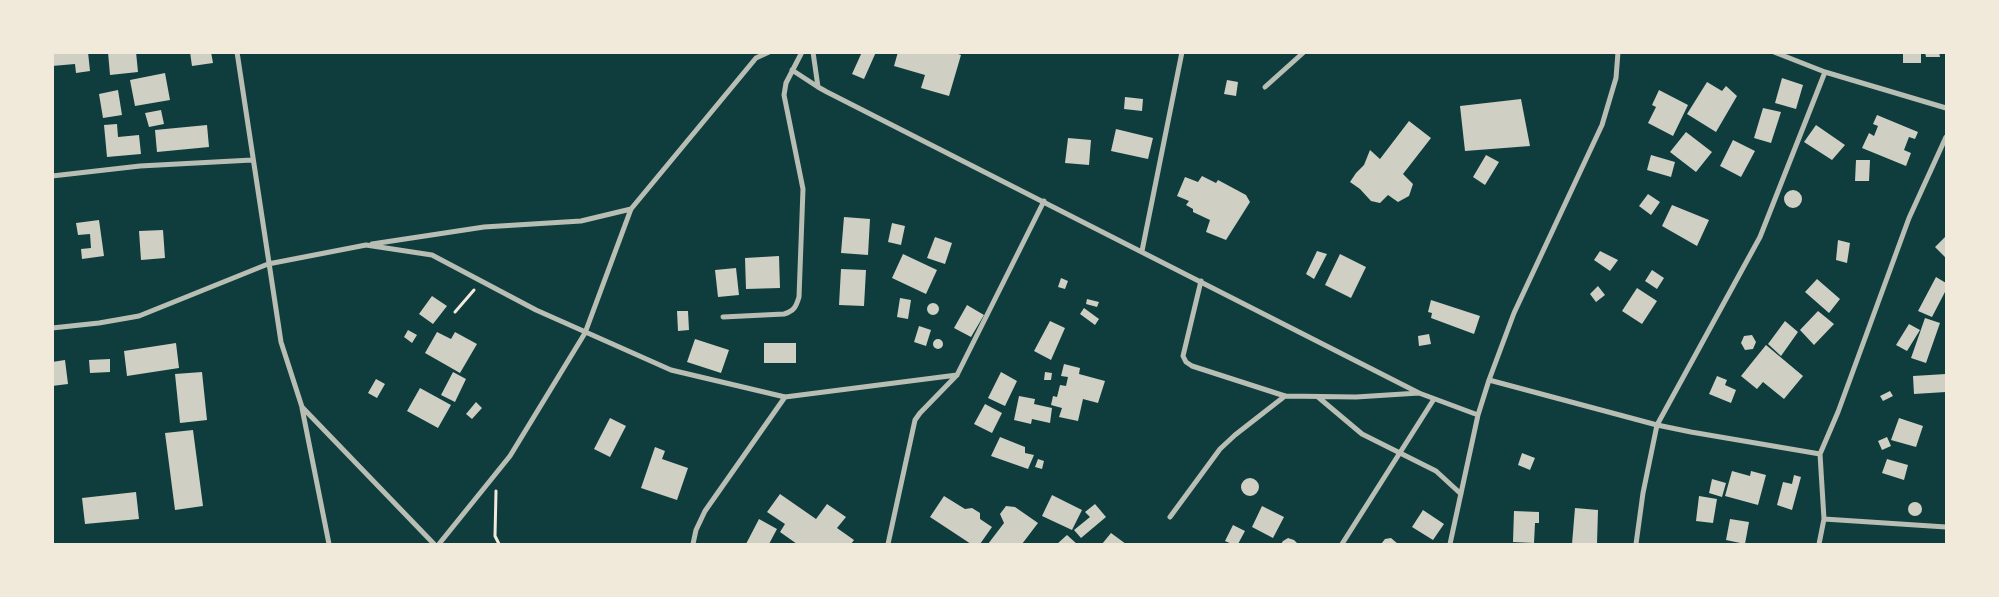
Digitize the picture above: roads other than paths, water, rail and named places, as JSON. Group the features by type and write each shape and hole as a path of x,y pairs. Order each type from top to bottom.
{"street":[{"path":"237,52 281,342 302,407 329,544"},
{"path":"439,544 510,456 585,333 631,209 756,58 769,52"},
{"path":"723,317 784,314 792,312 797,306 799,297 803,189 784,95 786,82 802,52"},
{"path":"814,52 818,87"},
{"path":"1142,251 1182,52"},
{"path":"1265,87 1304,52"},
{"path":"1450,544 1478,415 1489,380 1514,313 1602,125 1616,78 1618,52"},
{"path":"1774,52 1825,72 1946,108"},
{"path":"792,70 818,87 1419,393 1478,415"},
{"path":"1636,544 1643,493 1657,425 1760,237 1825,72"},
{"path":"1818,544 1824,519 1820,454 1838,412 1909,218 1946,137"},
{"path":"52,176 140,166 252,160"},
{"path":"888,544 915,420 920,412 957,375 1044,201"},
{"path":"52,328 139,316 268,264 366,245 484,227 581,221 631,209"},
{"path":"366,245 432,256 585,333 671,370 785,397 957,375"},
{"path":"1201,281 1183,356 1186,362 1192,366 1285,396 1356,397 1419,393"},
{"path":"1489,380 1657,425 1820,454"},
{"path":"1170,517 1220,448 1285,396"},
{"path":"1317,396 1362,434 1436,471 1461,494"},
{"path":"692,544 705,511 785,397"},
{"path":"1342,544 1434,399"},
{"path":"302,407 434,544"},
{"path":"1824,519 1946,527"}]}
